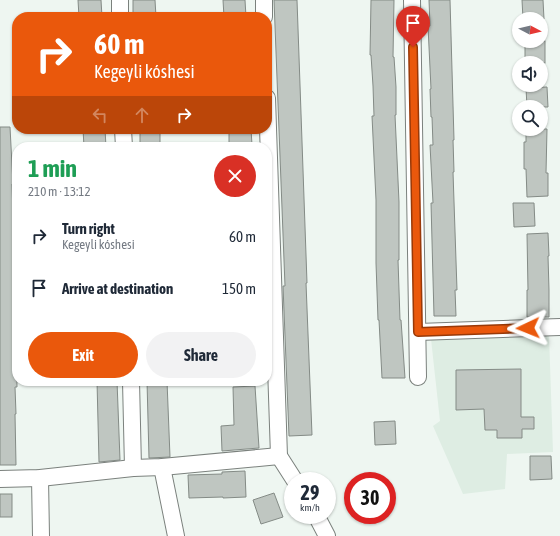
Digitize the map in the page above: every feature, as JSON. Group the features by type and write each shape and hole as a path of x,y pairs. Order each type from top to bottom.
{"street":[{"path":"120,0 120,12"},
{"path":"264,0 264,12"},
{"path":"412,0 418,377"},
{"path":"272,236 280,456 290,472"},
{"path":"418,332 560,327"},
{"path":"131,386 133,468"},
{"path":"0,479 40,478 133,468 162,467 280,456"},
{"path":"162,467 176,536"},
{"path":"40,478 41,536"},
{"path":"321,524 327,536"}],"shaded area":[{"path":"549,335 553,452 507,454 505,489 463,494 433,426 440,421 431,339"}],"building":[{"path":"78,0 101,0 102,12 79,12"},
{"path":"133,0 155,0 156,12 133,12"},
{"path":"223,0 245,0 246,12 224,12"},
{"path":"274,0 297,0 312,435 289,436"},
{"path":"371,0 394,0 393,57 396,87 395,115 399,202 398,260 400,320 405,378 382,378 376,263 376,200 372,116 374,116 370,55"},
{"path":"429,0 450,0 457,290 455,290 456,316 434,316 431,203 433,203 430,145 433,145 428,26 430,26"},
{"path":"522,0 543,0 544,12 523,12"},
{"path":"525,48 545,48 545,56 525,56"},
{"path":"526,92 547,92 548,100 527,100"},
{"path":"0,127 10,127 12,165 12,386 17,386 15,387 16,465 0,465"},
{"path":"83,134 105,134 106,142 84,142"},
{"path":"140,134 160,134 160,142 140,142"},
{"path":"229,134 251,134 252,142 229,142"},
{"path":"526,136 547,136 546,173 548,173 548,196 527,197 526,169 524,169 524,142 526,142"},
{"path":"513,203 534,203 535,226 514,227"},
{"path":"548,233 549,317 527,317 527,234"},
{"path":"521,369 521,417 534,417 534,429 522,429 522,438 497,438 497,430 485,430 484,409 456,410 456,370"},
{"path":"97,386 117,386 120,460 99,462"},
{"path":"147,386 167,386 170,457 149,458"},
{"path":"255,386 259,448 222,451 221,426 234,425 233,387"},
{"path":"395,421 396,444 375,445 374,422"},
{"path":"530,456 551,456 552,479 530,480"},
{"path":"245,471 246,497 189,498 188,475 222,474 222,472"},
{"path":"274,493 283,517 261,524 253,500"},
{"path":"0,494 12,494 12,517 0,517"}],"route":[{"path":"413,47 418,332 528,328"}]}
